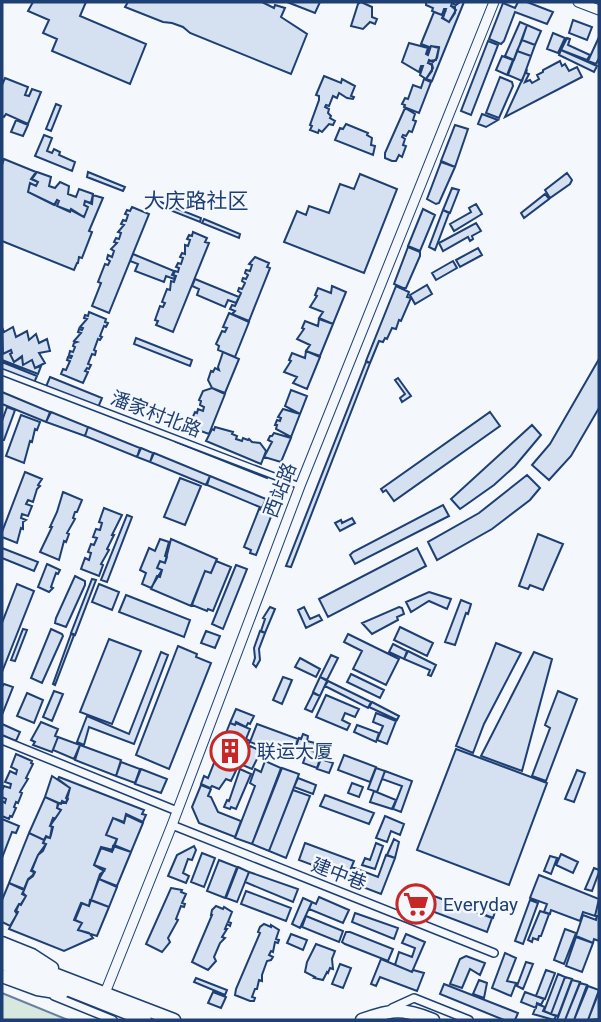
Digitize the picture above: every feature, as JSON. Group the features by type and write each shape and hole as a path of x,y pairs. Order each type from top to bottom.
{"main road":[{"path":"2,943 32,955 70,979"},
{"path":"2,954 174,1020"},
{"path":"2,964 145,1020"},
{"path":"2,976 37,989 91,999"},
{"path":"362,1020 386,1011 406,1011 433,1020"}],"street":[{"name":"西站路","path":"105,993 173,825 300,486 494,2"},
{"path":"578,2 599,10"},
{"name":"潘家村北路","path":"2,372 300,486"},
{"path":"2,740 177,811"},
{"name":"建中巷","path":"173,825 494,953"},
{"path":"37,989 113,1020"},
{"path":"386,1011 414,998 468,1020"}],"shaded area":[{"path":"2,993 68,1020 2,1020"}],"building":[{"path":"33,2 86,2 80,16 146,44 130,84 52,51 57,39 43,33 49,20 28,11"},
{"path":"128,2 262,2 274,8 275,5 285,8 281,17 307,34 291,74 190,33 183,27 125,7"},
{"path":"287,2 320,2 315,13"},
{"path":"361,2 372,7 372,17 377,19 375,24 370,22 363,29 351,26"},
{"path":"426,2 459,2 456,5 452,3 455,13 449,22 443,18 446,9 442,15 432,11 433,8 426,5"},
{"path":"464,2 432,81 426,79 433,68 432,64 428,63 436,60 439,47 431,46 428,54 429,47 421,44 434,12 442,15 446,10 442,18 449,22 456,10 451,6 452,3 456,5"},
{"path":"518,2 527,2 553,12 547,24 515,12 504,41 501,44 489,39 503,3 515,8"},
{"path":"573,20 592,27 587,40 569,33"},
{"path":"520,22 527,25 514,60 505,56"},
{"path":"527,25 541,31 535,45 522,40"},
{"path":"553,33 565,38 558,53 547,49"},
{"path":"599,37 599,58 596,64 588,61"},
{"path":"567,38 570,39 568,45 590,55 587,60 561,50"},
{"path":"522,40 535,45 531,56 517,51"},
{"path":"488,41 498,45 471,115 461,111"},
{"path":"409,43 428,48 428,55 431,46 439,48 437,58 433,62 429,60 432,71 426,79 420,75 423,66 419,72 402,62"},
{"path":"561,50 597,66 594,72 559,55"},
{"path":"517,51 531,56 522,81 508,75"},
{"path":"502,56 513,60 507,75 496,70"},
{"path":"560,61 569,71 577,67 582,77 505,117 527,69 526,73 529,74 525,82 530,80 532,83 539,79 537,75 543,70"},
{"path":"324,76 341,83 342,79 355,86 351,96 354,97 347,98 339,93 337,98 333,96 329,106 325,107 329,109 330,118 335,121 333,125 329,124 318,133 310,130 310,125 319,100 316,95"},
{"path":"500,77 512,82 513,86 499,118 486,113"},
{"path":"5,78 28,87 25,95 29,96 32,89 41,92 28,124 6,114 2,116 2,85"},
{"path":"424,79 431,82 419,113 404,107 402,104 405,98 408,99 413,85 421,88"},
{"path":"56,104 61,106 51,131 46,129"},
{"path":"405,108 415,114 413,120 416,121 412,132 409,131 402,137 405,139 403,145 406,146 402,157 399,155 396,161 392,161 385,158 385,153"},
{"path":"482,114 498,120 486,127 478,124"},
{"path":"16,120 28,125 23,136 11,132"},
{"path":"346,124 368,133 372,138 371,145 375,146 373,155 335,140 340,128 343,129"},
{"path":"455,125 468,129 455,167 441,161"},
{"path":"44,135 52,138 47,151 52,153 54,149 60,152 59,155 75,162 72,171 35,156"},
{"path":"4,159 36,172 31,179 38,182 36,186 30,183 28,192 55,205 57,200 57,206 70,212 71,210 84,217 88,207 84,205 85,201 92,204 93,195 103,198 89,231 92,232 82,258 79,257 74,270 2,241"},
{"path":"441,162 455,167 439,203 436,204 427,199"},
{"path":"37,172 51,177 49,186 55,188 60,182 69,186 68,194 76,197 79,189 93,194 91,203 85,201 84,205 88,207 84,217 71,209 70,211 57,206 57,200 54,205 28,192 30,183 36,186 38,182 32,179"},
{"path":"88,172 125,187 123,191 87,177"},
{"path":"567,173 572,180 570,184 550,198 545,190"},
{"path":"360,174 397,189 364,273 284,242 297,211 306,215 309,206 329,213 340,184 354,189"},
{"path":"452,188 459,190 450,213 443,210"},
{"path":"545,194 549,199 524,218 521,213"},
{"path":"158,201 201,218 200,222 157,205"},
{"path":"476,204 482,214 454,231 450,224 471,212 469,208"},
{"path":"132,207 149,214 109,313 92,306 105,264 108,265 110,261 107,259 108,255 112,257 114,251 111,249 117,243 114,242 116,238 119,239 121,233 118,232 124,225 121,224 123,220 126,221 128,215 125,214"},
{"path":"423,209 435,215 420,251 408,246"},
{"path":"443,210 449,213 435,250 429,247"},
{"path":"204,219 240,234 239,238 202,223"},
{"path":"476,223 481,231 472,236 473,239 470,241 468,237 443,251 439,243"},
{"path":"193,232 207,238 205,242 209,243 173,332 156,325 158,321 155,320 160,306 163,307 165,303 162,302 167,289 170,290 171,281 174,282 176,276 173,275 175,271 178,272 179,268 176,267 178,263 181,264 182,253 185,254 185,245 188,246 190,240 187,239"},
{"path":"408,247 420,252 420,256 406,288 403,288 394,284"},
{"path":"478,248 482,255 460,267 456,260"},
{"path":"133,254 174,271 174,279 166,276 164,282 135,271 138,264 130,261"},
{"path":"255,257 269,263 267,267 270,268 249,321 232,314 235,311 230,309 232,305 235,306 241,293 239,288 242,289 245,283 243,278 246,279 248,275 246,270 250,271 252,265 249,264"},
{"path":"453,261 457,268 436,280 432,273"},
{"path":"195,279 239,297 236,303 228,300 225,307 197,295 199,289 192,286"},
{"path":"427,285 432,294 415,304 410,295"},
{"path":"332,286 346,292 333,324 319,318 323,312 310,307 317,296 315,295 318,288 331,293"},
{"path":"396,286 409,292 407,297 411,298 396,329 392,328 383,342 379,341 370,363 366,361"},
{"path":"89,312 106,319 105,322 108,323 104,326 100,336 102,337 98,339 95,355 92,354 88,364 91,365 85,371 88,372 83,383 61,374 63,369 66,370 70,361 67,360 68,357 72,356 69,355 70,351 73,352 74,343 77,342 74,341 81,333 78,332 79,329 82,330 80,327"},
{"path":"229,313 249,322 235,357 218,350 219,346 216,344 222,331 225,332 227,328 223,327"},
{"path":"319,319 333,324 320,356 306,351 310,345 297,339 304,329 302,328 305,321 318,326"},
{"path":"2,327 4,332 13,327 16,337 27,331 29,340 36,334 39,343 47,339 50,351 39,353 45,363 35,368 32,360 23,365 22,356 14,362 11,350 3,354"},
{"path":"136,338 192,360 190,366 134,344"},
{"path":"11,350 14,362 22,357 23,365 32,360 35,368 41,366 38,374 2,360 2,352 3,354"},
{"path":"306,351 320,357 307,389 293,383 297,377 284,372 291,361 289,360 292,353 305,358"},
{"path":"223,352 239,359 225,393 212,388 208,380 211,371 215,368 219,370"},
{"path":"599,359 599,408 571,456 549,480 532,465 550,444"},
{"path":"2,362 37,376 33,385 2,372"},
{"path":"366,362 370,363 291,567 286,566"},
{"path":"50,377 102,398 97,410 45,389"},
{"path":"398,378 411,396 402,402 400,398 405,394 395,380"},
{"path":"212,388 225,394 209,434 195,429 191,421 198,409 203,411 204,407 199,400 203,391"},
{"path":"291,390 307,396 300,414 285,406"},
{"path":"2,392 50,412 46,422 2,404"},
{"path":"7,407 15,410 2,440 2,421"},
{"path":"283,409 300,414 291,437 276,429 275,425 277,420 280,421 281,418 278,417"},
{"path":"51,412 88,427 85,436 46,422"},
{"path":"490,412 500,426 394,501 386,490 383,492 381,489"},
{"path":"21,415 40,422 32,442 30,441 24,463 6,456"},
{"path":"532,425 541,435 515,466 460,509 451,499"},
{"path":"88,427 140,448 137,457 85,436"},
{"path":"215,427 233,432 232,434 237,436 236,439 249,439 260,443 266,451 261,464 206,441"},
{"path":"274,433 291,438 281,462 264,457 272,442 268,440"},
{"path":"177,439 268,476 267,478 176,442"},
{"path":"141,448 153,453 150,462 137,457"},
{"path":"154,453 210,476 206,485 150,462"},
{"path":"25,472 42,479 33,502 28,500 26,504 32,506 28,516 22,514 21,518 26,520 17,543 2,537 2,532"},
{"path":"527,475 540,488 530,500 492,529 437,560 428,542 479,513"},
{"path":"210,476 266,499 262,508 207,485"},
{"path":"180,478 201,486 185,525 164,517"},
{"path":"63,492 82,500 75,512 75,519 67,533 69,534 66,542 64,541 59,560 40,552 52,527"},
{"path":"443,505 449,516 355,564 350,555 353,552"},
{"path":"104,508 122,515 101,564 103,565 99,576 81,569 85,558 89,560 91,553 88,552 97,538 93,537 96,529 100,530 102,523 99,522"},
{"path":"259,509 272,514 256,555 244,547"},
{"path":"127,515 132,517 107,582 101,580"},
{"path":"352,518 355,523 340,531 335,523 341,520 342,523"},
{"path":"538,534 563,544 543,590 530,585 528,589 519,586"},
{"path":"160,539 169,542 165,556 167,557 165,563 160,561 157,568 162,570 151,588 142,584 146,573 140,570 149,548 155,551"},
{"path":"171,539 217,559 211,573 205,571 191,606 151,589 157,576 160,577 162,570 157,568 160,561 165,563"},
{"path":"2,548 38,562 34,571 2,558"},
{"path":"417,548 426,566 328,617 319,599"},
{"path":"216,561 231,567 213,611 207,611 192,605 205,571 211,573"},
{"path":"47,564 60,570 56,573 51,587 53,588 49,592 38,587"},
{"path":"236,565 247,569 223,629 212,624"},
{"path":"75,576 85,581 85,585 66,627 55,623"},
{"path":"92,579 96,580 75,635 71,633"},
{"path":"17,584 34,591 2,672 2,623"},
{"path":"99,584 119,592 112,610 92,602"},
{"path":"429,592 451,599 447,609 429,601 411,612 406,602"},
{"path":"126,595 190,620 184,637 119,612"},
{"path":"461,600 471,604 455,645 445,642"},
{"path":"270,607 275,609 265,633 261,631 265,619 263,618"},
{"path":"304,607 310,619 319,615 322,620 306,628 298,610"},
{"path":"399,607 404,614 397,617 398,620 372,634 362,623"},
{"path":"400,627 433,643 427,656 394,640"},
{"path":"23,629 27,630 15,661 11,660"},
{"path":"51,629 63,636 42,683 31,678"},
{"path":"206,631 220,636 215,648 201,643"},
{"path":"260,631 265,633 256,667 253,664 254,648"},
{"path":"71,634 74,635 55,685 53,684"},
{"path":"348,634 399,659 386,685 353,669 362,651 344,642"},
{"path":"109,639 141,651 112,724 80,712"},
{"path":"496,643 521,653 484,724 473,753 456,746"},
{"path":"393,644 407,651 404,659 389,652"},
{"path":"178,646 211,663 169,769 136,755"},
{"path":"408,651 436,665 431,676 428,675 430,670 404,659"},
{"path":"161,652 168,655 134,744 89,727 84,745 77,742 87,716 129,734"},
{"path":"534,652 552,659 522,771 481,756"},
{"path":"331,655 338,658 327,680 320,677"},
{"path":"300,658 320,669 316,677 295,667"},
{"path":"351,674 384,690 380,698 347,682"},
{"path":"283,677 292,680 282,704 273,700"},
{"path":"320,677 327,681 320,696 313,692"},
{"path":"328,681 371,702 368,708 325,686"},
{"path":"4,684 13,687 2,715 2,687"},
{"path":"54,691 63,694 52,721 43,717"},
{"path":"558,691 577,699 546,781 532,776 550,728 545,725"},
{"path":"27,693 43,700 34,723 17,716"},
{"path":"313,693 320,696 312,712 305,709"},
{"path":"326,695 359,709 355,717 345,713 342,720 350,724 347,730 316,717"},
{"path":"372,702 399,716 397,720 369,707"},
{"path":"236,709 254,716 246,727 236,722 235,725 230,723"},
{"path":"376,713 396,721 387,744 377,740 383,726 373,722"},
{"path":"41,722 58,729 52,752 33,745 35,742 31,740"},
{"path":"230,723 250,729 246,739 250,741 231,781 226,779 219,789 212,786 210,788 201,784 204,776 208,778"},
{"path":"2,724 20,732 16,741 2,735"},
{"path":"257,724 298,739 291,757 250,742"},
{"path":"357,725 379,733 376,742 354,732"},
{"name":"联运大厦","path":"230,734 241,739 229,767 219,763"},
{"path":"303,734 308,736 307,741 315,743 314,748 310,747 307,753 295,749"},
{"path":"58,737 80,745 74,759 53,750"},
{"path":"80,745 121,760 116,776 75,760"},
{"path":"250,746 261,751 252,769 240,764"},
{"path":"308,749 317,753 315,757 320,759 317,768 303,763"},
{"path":"456,749 547,783 509,885 417,850"},
{"path":"16,754 33,764 9,819 2,816 2,801 5,803 6,799 2,797 2,790 4,786 10,788 11,784 5,782 10,771 16,774 17,770 11,767"},
{"path":"344,755 376,767 370,782 338,770"},
{"path":"321,759 333,763 329,773 317,769"},
{"path":"265,761 281,768 252,844 235,838 255,786 250,783 255,769 261,772"},
{"path":"121,762 140,769 135,783 116,776"},
{"path":"282,768 299,774 269,851 252,844"},
{"path":"376,768 385,771 377,792 368,789"},
{"path":"141,769 167,779 161,793 135,784"},
{"path":"240,769 251,774 236,809 224,807 227,800 229,801"},
{"path":"577,770 585,773 574,802 565,799"},
{"path":"385,771 412,781 401,812 393,809 402,786 382,779"},
{"path":"52,776 70,788 66,803 62,801 61,804 45,797"},
{"path":"59,777 144,810 142,814 146,815 143,822 126,814 124,822 113,818 106,835 117,839 113,850 101,847 94,865 104,871 100,874 89,906 81,903 74,920 82,923 78,930 89,933 93,938 64,951 9,929 19,904 21,905 26,896 23,893 28,880 35,872 32,870 46,844 43,843 46,837 50,838 53,827 50,826 61,810 57,808 59,803 66,803 68,799 66,798 70,788 58,779"},
{"path":"298,778 316,785 313,794 294,787"},
{"path":"352,783 363,787 359,797 348,793"},
{"path":"201,785 211,789 208,796 218,812 241,821 235,837 199,823 192,807"},
{"path":"293,790 310,796 286,858 269,851"},
{"path":"374,791 396,800 392,809 370,802"},
{"path":"325,795 374,813 369,824 320,806"},
{"path":"45,797 58,803 57,808 61,810 55,819 53,818 50,838 46,836 44,840 29,833"},
{"path":"126,815 143,823 131,852 114,845 117,839 106,835 113,818 124,823"},
{"path":"385,816 404,824 400,835 391,831 387,842 376,838"},
{"path":"2,819 19,826 16,833 12,832 2,858"},
{"path":"29,833 44,840 43,843 46,844 38,855 31,871 34,872 33,875 24,889 9,883"},
{"path":"394,839 399,842 395,858 387,855"},
{"path":"305,843 354,861 347,878 299,860"},
{"path":"376,843 383,846 375,869 362,865 365,858 370,860"},
{"path":"113,846 131,852 117,886 99,879 105,869 94,865 101,848 112,852"},
{"path":"194,846 196,850 192,860 188,859 183,873 189,876 186,883 168,876 177,855"},
{"path":"202,853 215,858 204,887 191,882"},
{"path":"561,854 578,862 573,873 556,865"},
{"path":"386,855 395,858 381,894 347,881 352,867 378,877"},
{"path":"550,856 557,858 551,874 544,871"},
{"path":"219,860 237,867 225,898 207,891"},
{"path":"238,867 249,872 237,902 226,898"},
{"path":"594,868 599,872 592,891 585,889"},
{"path":"249,872 298,889 293,902 245,882"},
{"path":"539,875 599,899 595,916 583,912 580,921 551,910 550,914 544,912 547,904 530,898"},
{"path":"99,879 117,887 109,907 91,900"},
{"path":"9,883 24,890 22,894 26,896 15,911 17,914 10,926 2,922 2,900"},
{"path":"171,888 182,890 181,892 186,894 182,903 185,904 184,907 181,906 176,919 178,920 168,938 170,942 162,952 146,944"},
{"path":"246,891 291,908 286,921 241,904"},
{"path":"426,893 492,918 487,932 421,907"},
{"path":"319,897 349,910 343,923 309,909 312,902 316,904"},
{"path":"303,898 312,902 300,928 292,924"},
{"path":"90,900 109,907 97,936 78,930 82,923 75,920 82,903 89,906"},
{"path":"489,900 498,903 493,918 483,914"},
{"path":"530,900 538,903 523,944 515,941"},
{"path":"216,906 232,912 228,922 231,923 230,926 227,924 225,929 222,937 225,938 214,957 216,961 208,970 192,962 212,910"},
{"path":"540,911 549,914 541,936 538,940 533,938 532,942 528,940"},
{"path":"355,913 398,928 394,939 352,922"},
{"path":"583,915 596,920 599,916 599,941 594,939 593,943 576,936"},
{"path":"306,916 343,931 339,942 302,927"},
{"path":"264,924 279,930 276,939 279,940 278,943 275,942 273,952 269,955 273,957 267,961 262,981 259,980 255,989 252,997 255,998 254,1001 250,1001 235,995 236,989 260,933 260,927"},
{"path":"565,929 576,933 564,964 554,960"},
{"path":"346,932 393,949 388,961 342,942"},
{"path":"291,934 307,940 303,950 287,943"},
{"path":"406,934 425,942 412,972 395,965 399,952 412,957 415,948 402,943"},
{"path":"576,937 593,943 582,972 566,966"},
{"path":"316,944 335,951 333,969 330,968 323,980 305,972"},
{"path":"505,953 516,958 507,981 516,983 511,996 492,988"},
{"path":"466,956 485,963 480,975 470,969 462,988 450,984 460,959"},
{"path":"381,959 412,972 424,973 417,991 380,977 376,986 371,984"},
{"path":"526,962 533,964 523,989 517,986"},
{"path":"340,964 351,968 343,988 332,984"},
{"path":"546,970 555,973 545,999 536,996"},
{"path":"558,974 565,977 551,1014 544,1011"},
{"path":"565,977 572,979 558,1016 551,1014"},
{"path":"196,978 227,990 225,995 194,982"},
{"path":"479,980 487,983 484,998 473,994"},
{"path":"572,980 580,982 565,1020 557,1020"},
{"path":"580,983 587,985 574,1020 565,1020"},
{"path":"444,984 518,1013 515,1020 504,1020 440,994"},
{"path":"588,986 599,990 588,1020 574,1020"},
{"path":"213,992 226,997 221,1008 208,1003"},
{"path":"525,992 544,999 541,1005 537,1003 536,1008 521,1002"},
{"path":"599,992 599,1019 588,1020"},
{"path":"537,1004 545,1007 543,1011 556,1016 554,1020 533,1014"}],"place":[{"name":"联运大厦","path":"230,751"},
{"name":"Everyday","path":"416,904"}],"district":[{"name":"大庆路社区","path":"196,201"}]}
